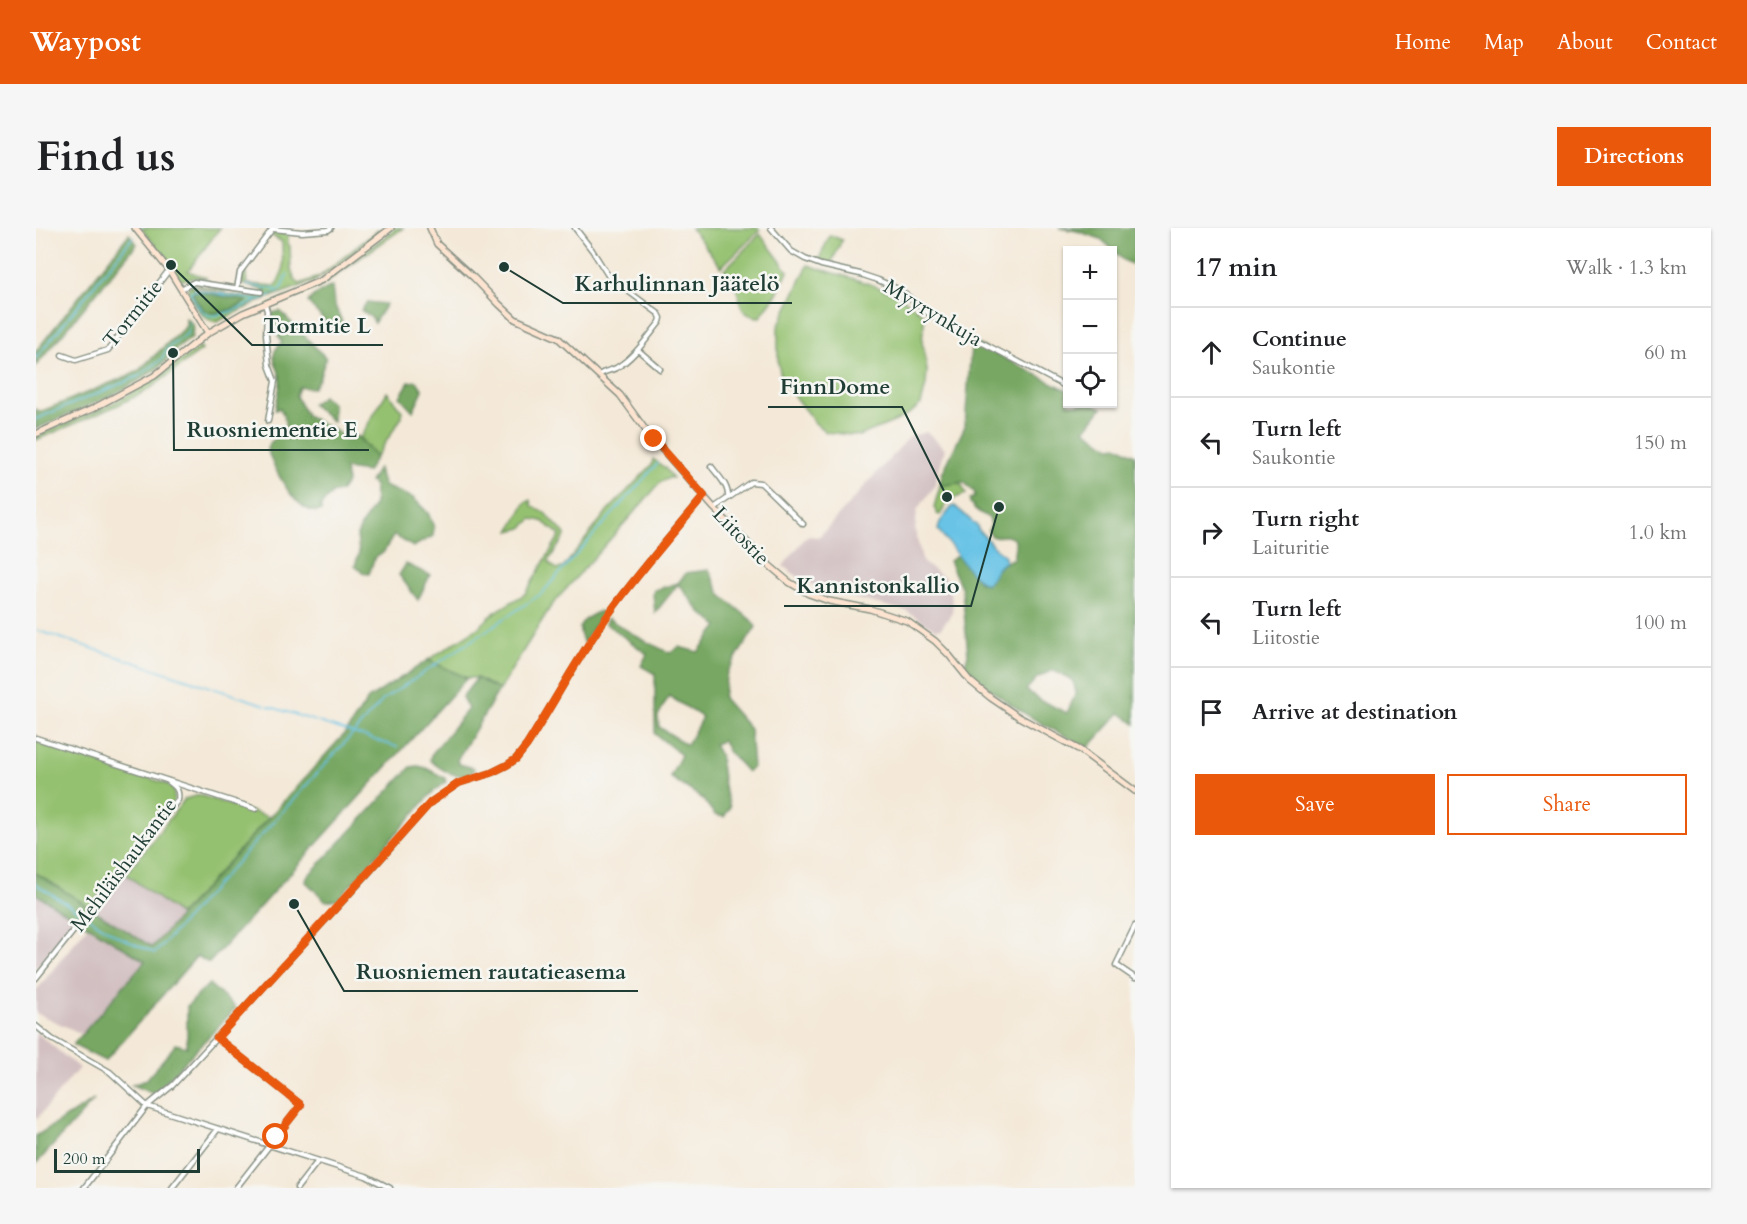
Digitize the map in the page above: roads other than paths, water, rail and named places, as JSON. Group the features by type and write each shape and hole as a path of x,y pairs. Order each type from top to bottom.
{"street":[{"path":"135,228 169,270 208,333"},
{"path":"237,288 240,273 273,228 302,232 331,228"},
{"path":"36,434 92,409 154,376 208,333 243,313 322,280 391,228"},
{"name":"Liitostie","path":"430,228 437,244 515,319 558,338 620,395 646,432 714,508 770,566 789,582 809,594 829,601 870,609 907,621 935,641 970,681 991,698 1019,717 1080,750 1135,791"},
{"path":"574,228 592,250 609,277 659,314 661,318 638,350 617,367 599,375"},
{"name":"Myyrynkuja","path":"771,228 791,251 805,259 837,270 860,274 900,290 933,317 1063,385"},
{"name":"Tormitie","path":"62,355 76,360 108,350 169,270"},
{"path":"181,289 194,282 261,292"},
{"path":"264,304 267,311 266,335 269,365 275,381 268,421"},
{"path":"638,350 660,369"},
{"path":"711,466 726,485 729,492 728,499"},
{"path":"714,508 752,482 760,483 803,524"},
{"path":"84,1188 147,1107 173,1085 217,1038 431,802 459,783 491,773 516,759 608,615 652,556 704,496"},
{"path":"36,738 256,809"},
{"name":"Mehiläishaukantie","path":"36,978 178,800 179,794 176,787 168,781"},
{"path":"1135,926 1116,966 1135,978"},
{"path":"36,1026 60,1044 110,1072 147,1107 366,1176 390,1188"},
{"path":"217,1038 301,1105 236,1188"},
{"path":"172,1188 218,1129"},
{"path":"297,1188 318,1161"},
{"path":"374,1188 378,1182"}],"water":[{"path":"955,506 1005,556 1005,562 986,584 973,575 938,530 940,522"}],"waterway":[{"path":"36,358 133,237"},
{"path":"256,300 196,290 190,292 202,311 214,316 280,291 288,274"},
{"path":"247,285 278,290"},
{"path":"36,419 139,376 162,359 168,348 188,333 189,322"},
{"path":"89,918 119,937 155,953 384,699 541,594 658,463"},
{"path":"36,630 265,705"},
{"path":"268,706 397,747"},
{"path":"36,884 83,914"}],"place":[{"name":"Tormitie L","path":"171,265"},
{"name":"Karhulinnan Jäätelö","path":"504,267"},
{"name":"Ruosniementie E","path":"173,353"},
{"name":"FinnDome","path":"947,497"},
{"name":"Kannistonkallio","path":"999,507"},
{"name":"Ruosniemen rautatieasema","path":"294,904"}]}
